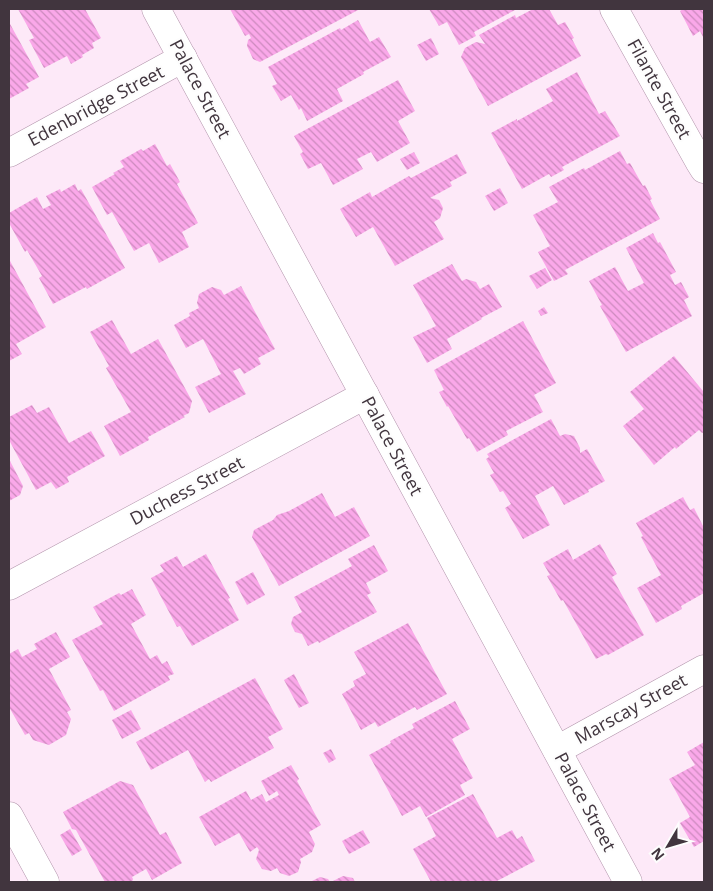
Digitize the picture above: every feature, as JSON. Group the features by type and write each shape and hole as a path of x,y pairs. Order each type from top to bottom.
{"street":[{"name":"Palace Street","path":"156,9 628,882"},
{"name":"Filante Street","path":"614,9 704,168"},
{"name":"Edenbridge Street","path":"9,153 154,76 183,58"},
{"name":"Duchess Street","path":"9,586 364,395"},
{"name":"Marscay Street","path":"557,750 704,669"},
{"path":"9,816 45,882"}],"building":[{"path":"18,9 85,9 101,38 92,43 94,48 71,64 67,56 44,68 29,40 34,38"},
{"path":"230,9 360,9 260,62 253,59 247,46 248,40 251,38 249,34 245,36"},
{"path":"429,9 517,9 474,32 476,36 459,45 447,22 439,26"},
{"path":"533,9 549,9 558,25 565,22 581,56 488,106 461,57 465,48 476,42 485,44 479,35 515,15 516,18"},
{"path":"683,9 704,9 704,39 700,31 693,36 680,11"},
{"path":"358,20 370,42 379,37 391,57 337,89 343,101 307,121 301,108 299,110 291,95 281,101 272,86 277,84 268,67"},
{"path":"9,22 39,77 26,84 29,88 9,99"},
{"path":"431,38 439,54 426,61 417,45"},
{"path":"577,72 599,114 605,111 620,136 562,167 564,170 551,177 549,174 522,189 491,133 553,101 546,89"},
{"path":"398,80 415,111 398,121 410,143 377,162 371,152 357,159 363,169 333,185 321,163 308,169 300,154 303,152 294,136"},
{"path":"155,144 167,166 170,164 180,182 177,184 198,223 182,232 189,247 159,263 149,243 134,251 112,212 107,215 92,187 124,167 120,161 141,149 143,151"},
{"path":"620,151 627,164 630,163 643,186 645,185 660,219 565,270 568,274 554,281 538,252 550,246 533,215 558,202 549,187"},
{"path":"414,152 420,163 407,170 400,159"},
{"path":"457,154 467,173 450,182 452,186 430,198 439,200 443,208 440,218 434,222 444,239 395,266 373,227 356,237 340,209 370,192 372,197 409,176 411,178"},
{"path":"75,184 78,191 81,189 125,268 87,289 86,287 53,304 39,278 42,276 27,250 25,252 9,223 9,213 37,197 43,209 51,205 46,196 60,189 61,192"},
{"path":"500,188 508,203 494,211 485,196"},
{"path":"653,233 676,272 670,275 675,285 681,282 689,297 684,300 692,316 626,352 600,306 602,305 589,281 615,267 628,291 644,283 626,248"},
{"path":"9,259 46,327 16,344 22,354 9,361"},
{"path":"452,264 462,281 466,279 476,282 480,289 489,284 502,307 447,339 452,349 427,363 413,337 436,326 413,285"},
{"path":"545,268 552,280 537,289 529,276"},
{"path":"241,286 275,349 258,358 261,364 244,374 240,368 233,371 246,394 209,413 195,387 221,374 203,339 186,348 174,325 190,316 189,313 199,308 197,303 199,294 212,287 221,290 224,295"},
{"path":"544,307 548,313 541,316 538,311"},
{"path":"112,320 131,354 158,339 192,401 189,413 183,416 185,417 148,437 149,440 120,456 104,426 131,412 106,368 109,366 90,332"},
{"path":"523,321 556,383 534,395 543,412 506,431 508,435 477,452 439,392 444,390 434,370"},
{"path":"674,356 704,390 704,432 702,433 699,430 654,465 623,426 644,409 630,392"},
{"path":"32,405 37,413 49,407 69,443 91,431 105,456 67,477 69,482 56,489 51,482 36,490 9,440 9,417"},
{"path":"551,419 560,436 565,434 574,436 580,448 580,453 587,449 605,481 564,505 553,486 535,496 550,525 523,539 505,508 511,504 503,491 500,492 490,475 494,473 486,459 489,457 487,454"},
{"path":"9,459 23,486 20,495 9,501"},
{"path":"322,493 335,517 354,507 370,536 279,586 252,537 254,530 273,520 277,515 289,511"},
{"path":"683,497 690,510 694,508 704,528 704,593 681,606 682,609 656,623 637,588 661,575 641,537 643,536 636,523"},
{"path":"600,544 617,574 612,577 644,635 608,655 606,654 596,659 563,600 561,601 547,576 550,575 543,563 568,549 573,560"},
{"path":"374,545 388,571 366,583 371,593 367,595 377,612 319,643 318,641 308,646 302,634 295,632 291,624 293,617 302,612 294,597 352,566 348,559"},
{"path":"206,554 230,598 228,599 239,620 192,646 180,626 177,627 151,578 164,571 160,565 177,556 183,567"},
{"path":"253,572 265,595 247,605 235,582"},
{"path":"132,589 146,615 131,624 150,659 157,655 162,664 167,661 174,674 168,676 170,680 114,711 103,690 100,691 72,640 103,624 93,607 119,593 121,595"},
{"path":"408,623 447,694 417,710 415,707 378,727 375,722 361,730 342,694 355,686 353,681 366,674 354,652"},
{"path":"56,632 70,657 49,669 71,710 67,712 71,719 66,735 49,745 33,740 29,733 25,735 9,707 9,654 18,649 22,657 37,649 34,644"},
{"path":"294,674 309,703 299,708 284,680"},
{"path":"255,678 283,729 268,737 274,748 211,782 209,779 205,782 188,750 151,770 136,742"},
{"path":"455,701 470,729 452,739 473,778 460,785 465,795 426,817 420,806 402,816 369,755 414,728 412,724"},
{"path":"131,710 141,729 122,739 112,720"},
{"path":"704,742 704,841 694,847 680,823 690,817 669,779 695,765 687,752"},
{"path":"331,749 336,759 329,763 323,753"},
{"path":"291,765 299,779 297,781 321,825 309,832 315,844 312,852 300,859 298,872 289,876 280,873 277,868 271,871 262,869 256,859 259,850 257,847 250,852 239,833 215,846 199,817 246,791 251,800 262,794 266,802 279,795 277,791 269,796 261,781"},
{"path":"120,781 133,785 160,835 166,832 182,863 152,880 146,869 132,877 132,882 105,882 76,830 72,829 63,812"},
{"path":"473,794 497,838 512,830 517,839 522,836 535,861 495,882 431,882 413,849 436,836 427,818"},
{"path":"70,829 82,850 72,856 60,835"},
{"path":"363,830 370,843 349,854 342,841"},
{"path":"343,876 353,878 355,882 331,882"},
{"path":"320,877 328,879 330,882 310,882"}]}
